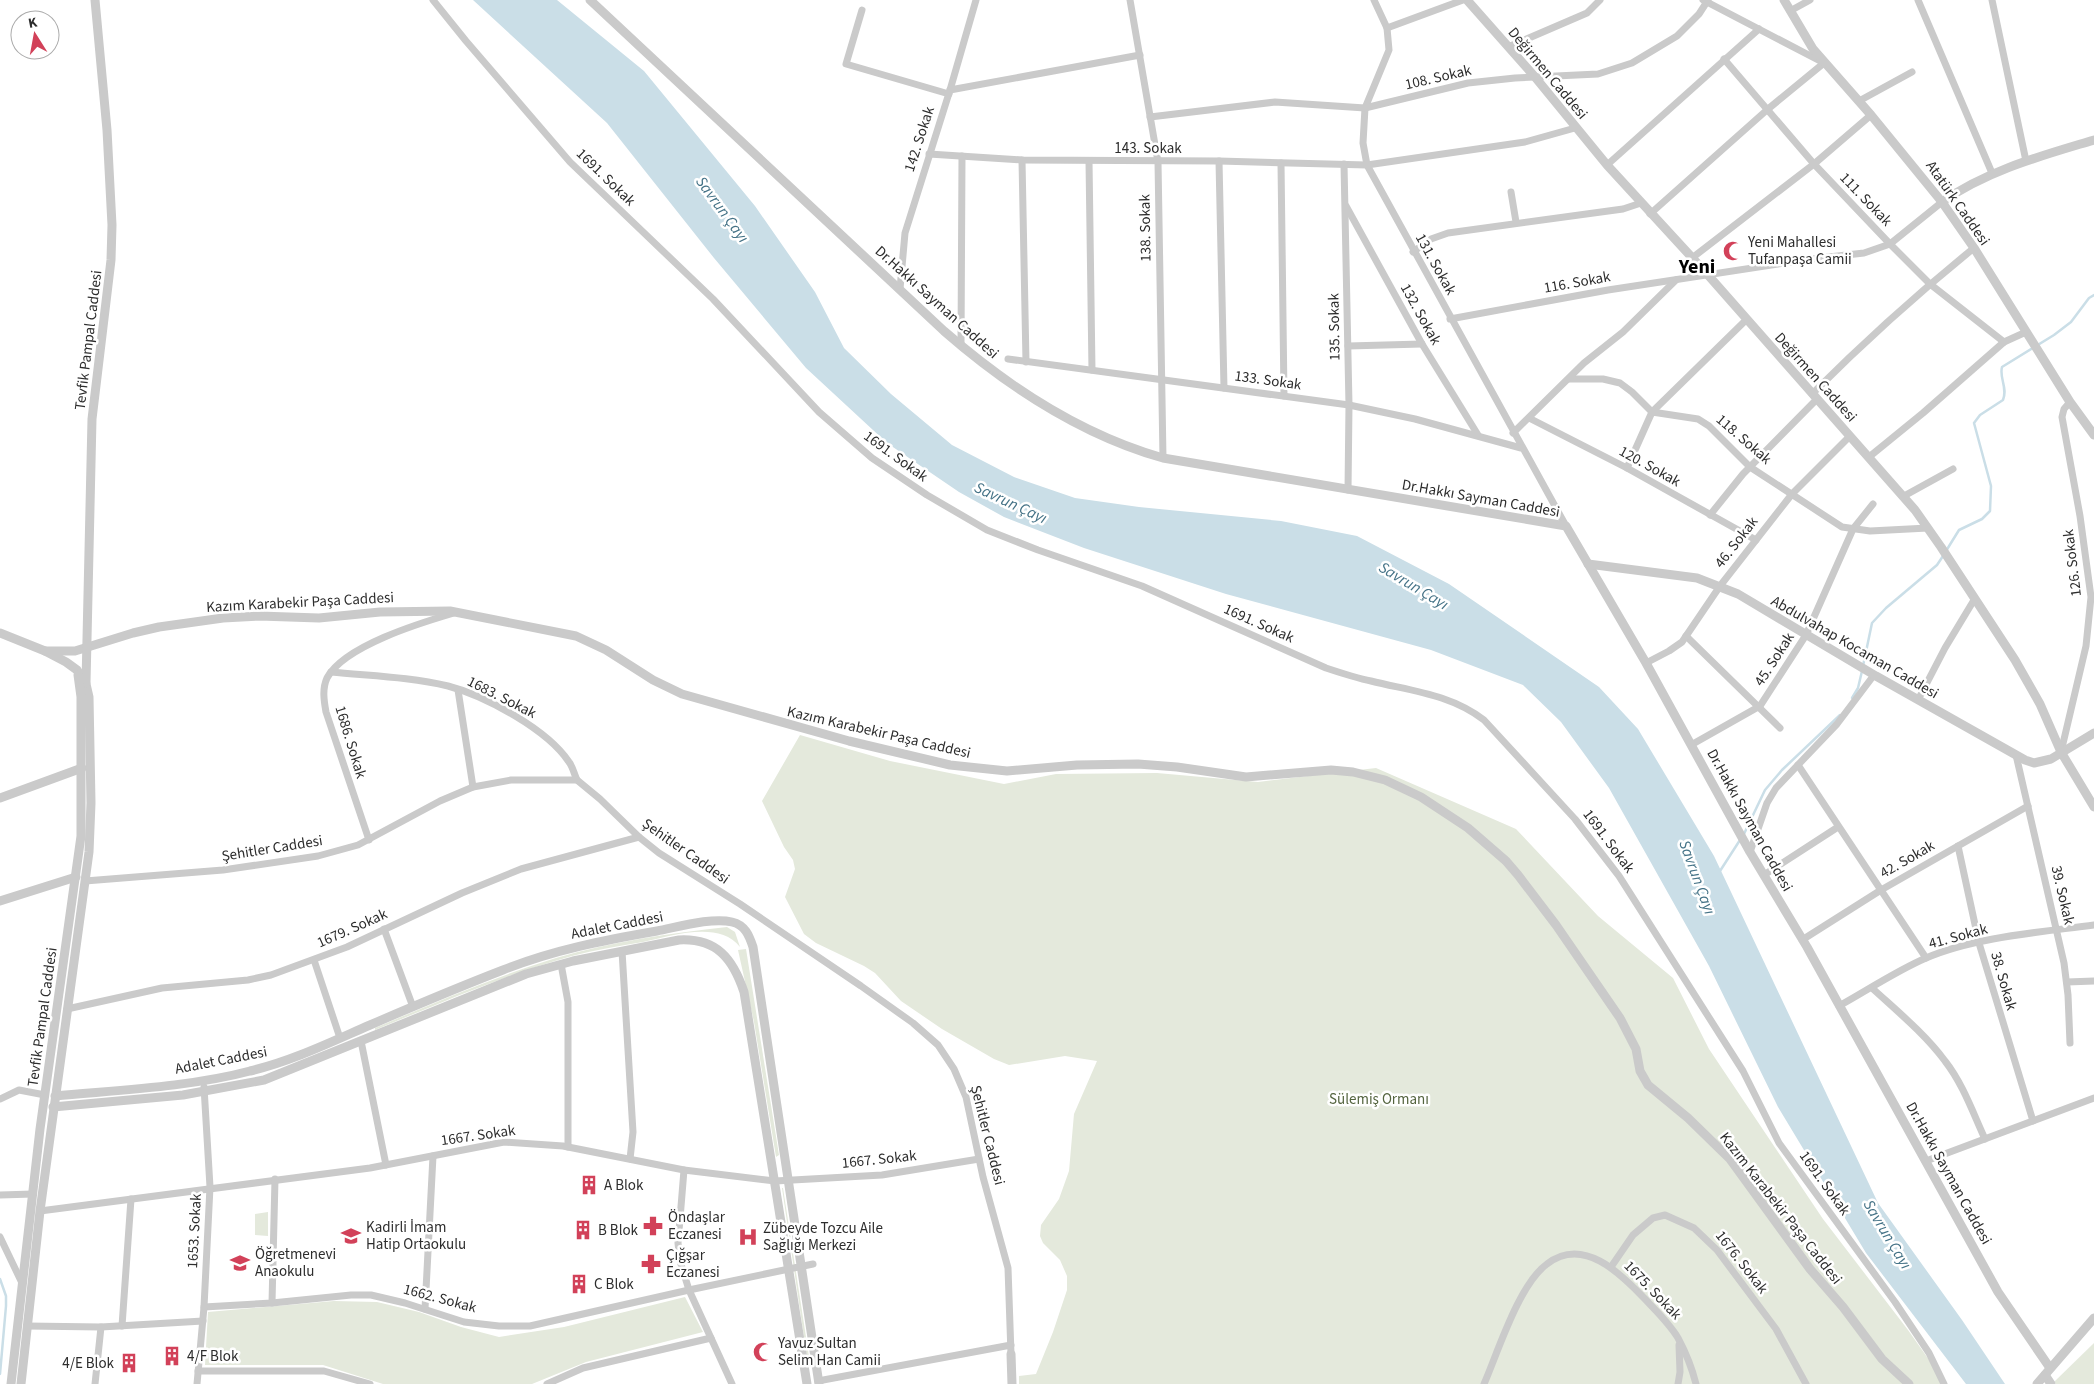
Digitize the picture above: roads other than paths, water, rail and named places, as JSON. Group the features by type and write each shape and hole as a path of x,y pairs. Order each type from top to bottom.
{"street":[{"name":"Tevfik Pampal Caddesi","path":"21,1384 40,1210 89,852 91,802 89,697 86,684 92,419 111,260 112,225 108,130 95,0"},
{"name":"1691. Sokak","path":"433,0 466,41 581,173 713,299 819,412 858,447 890,470 959,515 1011,540 1142,586 1326,668 1355,677 1450,699 1473,711 1484,720 1575,819 1636,901 1743,1071 1779,1143 1904,1315 1929,1353 1944,1384"},
{"name":"Dr.Hakkı Sayman Caddesi","path":"590,0 961,346 994,372 1062,415 1118,444 1163,458 1566,526 1646,663 1750,852 1802,940 1926,1161 2043,1377 2051,1384"},
{"name":"142. Sokak","path":"900,289 905,233 950,92 976,0"},
{"name":"138. Sokak","path":"1130,0 1158,162 1163,458"},
{"name":"131. Sokak","path":"1374,0 1387,28 1389,50 1365,108 1363,143 1367,165 1521,448 1566,526"},
{"path":"1387,28 1465,0"},
{"name":"Değirmen Caddesi","path":"1465,0 1536,77 1575,128 1650,214 1708,275 1904,496 1942,547 1974,600 2015,660 2040,704 2061,752 2094,807"},
{"path":"1508,47 1587,13 1600,0"},
{"name":"Atatürk Caddesi","path":"1784,0 1813,49 1871,114 1942,202 1974,248 2070,402 2092,430"},
{"path":"1790,11 1810,0"},
{"path":"1918,0 1992,173"},
{"path":"1992,0 2026,161"},
{"path":"1650,214 1768,109 1824,63 1706,1"},
{"name":"108. Sokak","path":"1150,117 1275,102 1365,108 1468,82 1598,74 1632,63 1676,36 1699,14 1706,1"},
{"path":"862,10 846,64 950,92 1140,55"},
{"path":"1607,164 1759,29"},
{"name":"111. Sokak","path":"1724,59 1814,164 1890,244 1930,284 2004,342"},
{"path":"1858,101 1912,72"},
{"path":"1692,258 1814,164 1871,114"},
{"name":"143. Sokak","path":"929,154 1022,160 1219,161 1367,165 1526,142 1575,128"},
{"path":"1942,202 1970,184 1992,173 2094,140"},
{"path":"961,346 962,156"},
{"path":"1022,160 1026,362"},
{"path":"1090,161 1092,370"},
{"path":"1219,161 1224,388"},
{"path":"1281,163 1284,396"},
{"name":"135. Sokak","path":"1344,164 1349,405 1348,490"},
{"path":"1511,192 1516,222"},
{"name":"116. Sokak","path":"1450,319 1567,297 1864,253 1890,244 1942,202"},
{"path":"1413,252 1432,239 1448,232 1623,209 1641,203"},
{"name":"132. Sokak","path":"1345,204 1422,344 1478,435"},
{"path":"1710,515 1750,466 1861,345 1974,248"},
{"path":"1513,433 1591,357 1623,332 1676,280"},
{"path":"1627,468 1652,412 1746,320"},
{"path":"1869,458 1917,419 2004,342 2026,332"},
{"path":"1348,346 1422,344"},
{"name":"133. Sokak","path":"1008,358 1026,362 1349,405 1416,419 1521,448"},
{"path":"1569,379 1603,379 1620,383 1652,412"},
{"name":"126. Sokak","path":"2061,752 2086,646 2091,597 2080,516 2062,417 2064,409 2070,402"},
{"name":"118. Sokak","path":"1652,412 1698,419 1709,426 1750,466 1842,527 1870,531 1928,528"},
{"name":"120. Sokak","path":"1529,418 1627,468 1756,540"},
{"name":"46. Sokak","path":"1646,663 1676,647 1686,636 1720,586 1792,494 1850,436"},
{"path":"1904,496 1953,469"},
{"name":"45. Sokak","path":"1691,744 1760,706 1806,635 1853,529 1873,504"},
{"name":"Abdulvahap Kocaman Caddesi","path":"1588,564 1697,578 1738,594 1874,675 2016,755 2034,763 2056,757 2061,752 2094,733"},
{"path":"1918,700 1945,648 1974,600"},
{"name":"Kazım Karabekir Paşa Caddesi","path":"45,651 66,652 87,649 116,638 159,627 231,617 319,618 407,610 458,612 576,636 606,650 653,680 682,694 849,741 950,765 1007,771 1077,765 1138,764 1177,767 1246,777 1331,770 1367,774 1385,780 1421,797 1468,828 1506,861 1556,925 1620,1018 1636,1050 1640,1071 1648,1085 1688,1118 1730,1159 1810,1268 1843,1307 1882,1359 1909,1384"},
{"path":"331,672 350,656 384,638 417,624 458,612"},
{"path":"0,633 45,651 77,670"},
{"path":"1686,636 1760,706 1780,728"},
{"name":"Tevfik Pampal Caddesi","path":"77,670 86,684"},
{"name":"Tevfik Pampal Caddesi","path":"11,1384 45,1095 81,836 81,696 77,670"},
{"name":"1683. Sokak","path":"331,672 434,683 458,690 498,707 535,728 552,742 570,763 577,780"},
{"name":"1686. Sokak","path":"331,672 324,690 326,712 368,840"},
{"path":"1750,852 1767,803 1776,788 1838,724 1874,675"},
{"path":"458,690 473,787"},
{"name":"39. Sokak","path":"2016,755 2058,929 2067,982 2070,1043"},
{"path":"1798,765 1926,958"},
{"path":"0,798 82,768"},
{"name":"Şehitler Caddesi","path":"85,881 223,870 273,864 341,851 368,840 440,801 473,787 511,780 577,780 640,838 678,866 740,904 845,975 927,1034 938,1045 962,1084 979,1159 1008,1268 1011,1350"},
{"name":"42. Sokak","path":"1802,940 1881,890 2028,806"},
{"path":"1764,875 1838,826"},
{"name":"1679. Sokak","path":"67,1009 162,988 260,978 314,960 462,893 522,869 640,838"},
{"name":"38. Sokak","path":"1958,846 1979,943 2033,1121"},
{"path":"0,900 76,877"},
{"name":"Adalet Caddesi","path":"55,1096 204,1080 250,1072 273,1065 506,969 560,951 616,938 721,920 733,922 747,932 753,947 819,1382"},
{"name":"41. Sokak","path":"1839,1006 1926,958 1979,943 2094,924"},
{"path":"384,929 413,1007"},
{"path":"54,1107 205,1092 264,1080 496,986 561,964 689,939 710,945 732,963 741,981 746,1001 807,1384"},
{"path":"622,951 633,1132 630,1159"},
{"path":"314,960 340,1038"},
{"path":"561,964 568,1002 568,1147"},
{"path":"2067,982 2094,981"},
{"path":"1872,988 1945,1060 1960,1085 1985,1139"},
{"path":"361,1041 386,1165"},
{"name":"1653. Sokak","path":"197,1384 204,1307 210,1188 204,1080"},
{"path":"0,1099 19,1090 45,1095"},
{"path":"1926,1161 2094,1098"},
{"name":"1667. Sokak","path":"40,1210 386,1165 504,1142 568,1147 684,1170 774,1181 882,1175 979,1159"},
{"path":"425,1309 433,1156"},
{"path":"684,1170 678,1244 680,1261 689,1290 732,1384"},
{"path":"272,1303 275,1179"},
{"path":"0,1195 34,1194"},
{"path":"122,1326 130,1199"},
{"name":"1676. Sokak","path":"1611,1267 1633,1235 1653,1218 1665,1215 1694,1228 1717,1250 1776,1329 1806,1384"},
{"path":"0,1237 22,1283"},
{"name":"1675. Sokak","path":"1484,1384 1523,1294 1542,1268 1548,1262 1560,1257 1579,1255 1596,1258 1611,1267 1656,1311 1678,1339 1691,1366 1696,1384"},
{"name":"1662. Sokak","path":"204,1307 371,1295 425,1309 464,1322 499,1326 530,1326 813,1264"},
{"path":"2043,1377 2094,1318"},
{"path":"27,1326 101,1327 203,1321"},
{"path":"95,1384 101,1327"},
{"path":"547,1384 583,1368 711,1338"},
{"path":"1678,1339 1680,1372 1678,1384"},
{"path":"819,1382 1011,1350 1012,1384"},
{"path":"198,1371 324,1371 370,1384"}],"water":[{"name":"Savrun Çayı","path":"473,0 557,0 644,71 755,206 815,292 844,348 891,394 952,445 1014,477 1075,498 1139,507 1281,521 1357,536 1449,584 1599,687 1638,729 1714,856 1878,1203 1962,1320 2005,1384 1966,1384 1866,1253 1778,1107 1709,966 1609,788 1561,722 1523,685 1431,650 1226,594 1084,548 1004,517 959,492 887,443 806,368 714,258 607,123"}],"waterway":[{"path":"1946,551 1959,530 1982,519 1990,511 1991,486 1974,423 1980,415 2003,400 2005,391 2002,367 2054,335 2071,322 2089,298 2094,295"},
{"path":"1863,666 1872,623 1886,608 1937,565 1943,556"},
{"path":"1852,698 1858,688 1862,671"},
{"path":"1743,836 1765,790 1782,770 1840,715"},
{"path":"1720,871 1740,840"},
{"path":"0,1279 6,1296 0,1374"}],"place":[{"name":"Yeni Mahallesi Tufanpaşa Camii","path":"1733,251"},
{"name":"A Blok","path":"589,1185"},
{"name":"Öndaşlar Eczanesi","path":"653,1226"},
{"name":"B Blok","path":"583,1230"},
{"name":"Kadirli İmam Hatip Ortaokulu","path":"351,1236"},
{"name":"Zübeyde Tozcu Aile Sağlığı Merkezi","path":"748,1237"},
{"name":"Öğretmenevi Anaokulu","path":"240,1263"},
{"name":"Çığşar Eczanesi","path":"651,1264"},
{"name":"C Blok","path":"579,1284"},
{"name":"Yavuz Sultan Selim Han Camii","path":"763,1352"},
{"name":"4/F Blok","path":"172,1356"},
{"name":"4/E Blok","path":"129,1363"}],"district":[{"name":"Yeni","path":"1697,266"}],"park label":[{"name":"Sülemiş Ormanı","path":"1379,1099"}]}
